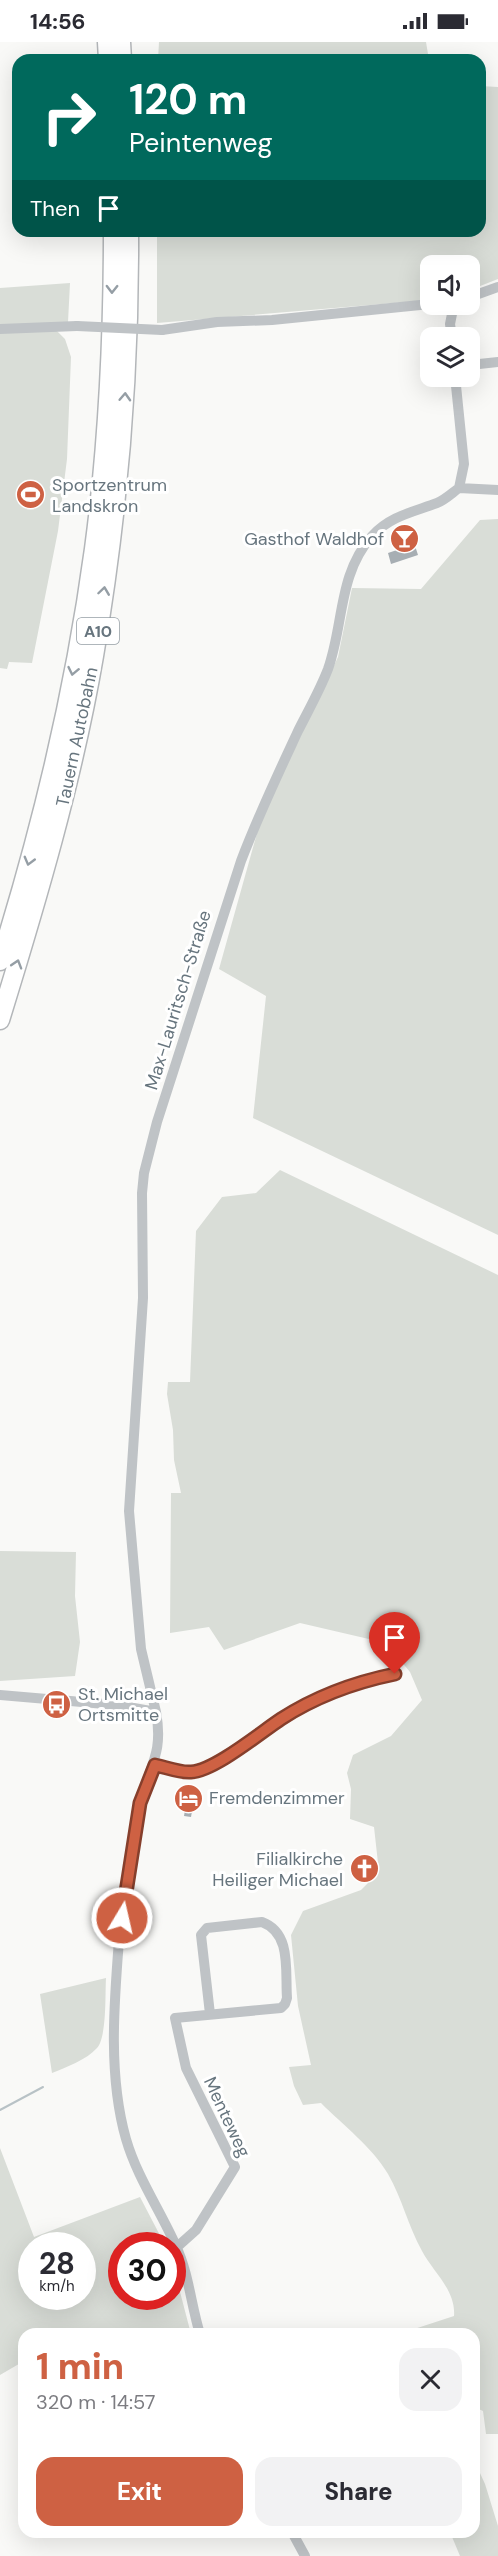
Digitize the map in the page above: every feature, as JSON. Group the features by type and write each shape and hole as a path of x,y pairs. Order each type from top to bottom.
{"highway":[{"name":"Tauern Autobahn","path":"0,961 50,782 75,662 94,549 105,434 113,292 113,237"},
{"name":"Tauern Autobahn","path":"0,1020 33,913 67,787 94,657 111,541 123,423 130,298 129,237"}],"street":[{"path":"480,293 498,287"},
{"path":"0,329 77,326 162,330 217,322 272,320 420,305"},
{"path":"480,364 498,362"},
{"path":"456,387 464,464 459,488 498,490"},
{"name":"Max-Lauritsch-Straße","path":"169,2232 133,2161 120,2112 116,2085 115,2044 119,1938 140,1803 155,1765 160,1732 141,1649 129,1511 143,1298 142,1193 152,1141 241,861 257,818 327,670 338,635 343,592 359,555 372,536 389,522 407,512 439,502 459,488"},
{"path":"155,1765 190,1772 203,1769 244,1747 297,1711 358,1682 395,1674"},
{"path":"0,1695 117,1705 156,1712"},
{"name":"Menteweg","path":"186,2239 196,2230 235,2167 186,2068 175,2018 281,2008 287,1998 283,1939 270,1925 262,1922 204,1930 201,1935 210,2014"},
{"name":"Max-Lauritsch-Straße","path":"186,2274 199,2328"},
{"path":"295,2538 305,2556"}],"shaded area":[{"path":"159,42 426,42 428,54 158,54"},
{"path":"486,86 498,87 498,279 480,286 480,255 420,255 420,301 157,323 157,237 486,237"},
{"path":"70,283 68,322 0,327 0,288"},
{"name":"Sportzentrum Landskron","path":"55,329 65,339 71,357 67,459 58,531 32,663 9,662 7,669 0,668 0,330"},
{"path":"498,519 498,1235 253,1118 266,996 219,969 261,819 338,657 352,588 421,589 480,520"},
{"path":"280,1170 498,1275 498,2434 486,2434 483,2411 480,2410 480,2328 417,2328 454,2316 454,2307 448,2290 422,2251 393,2183 381,2164 366,2145 321,2103 303,2105 294,2086 289,2067 311,2065 298,2006 291,1935 303,1911 361,1890 379,1872 374,1827 350,1819 351,1789 347,1773 353,1755 391,1736 422,1700 410,1672 386,1643 300,1623 224,1650 209,1627 170,1633 171,1493 181,1493 174,1460 173,1430 167,1394 168,1382 190,1382 196,1231 222,1197 256,1193"},
{"path":"0,1551 76,1552 75,1596 80,1642 75,1676 0,1681"},
{"path":"106,1978 104,2025 97,2048 76,2063 52,2073 40,1994"},
{"path":"0,2148 32,2232 18,2232 18,2310 96,2310 96,2232 47,2232 140,2197 158,2232 108,2232 108,2310 185,2310 189,2328 18,2328 18,2364 0,2375"},
{"path":"480,2473 498,2526 498,2556 460,2556 452,2538 480,2538"}],"building":[{"name":"Gasthof Waldhof","path":"408,524 418,555 391,564 388,553 400,549 393,529"},
{"name":"Fremdenzimmer","path":"183,1786 196,1788 191,1817 184,1816 185,1810 180,1809"}],"waterway":[{"path":"0,2110 43,2087"}],"place":[{"name":"Sportzentrum Landskron","path":"31,495"},
{"name":"Gasthof Waldhof","path":"405,539"},
{"name":"St. Michael Ortsmitte","path":"57,1704"},
{"name":"Fremdenzimmer","path":"188,1798"},
{"name":"Filialkirche Heiliger Michael","path":"364,1869"}],"route":[{"path":"122,1918 140,1803 145,1785 155,1765 190,1772 203,1769 244,1747 297,1711 358,1682 395,1674"}]}
